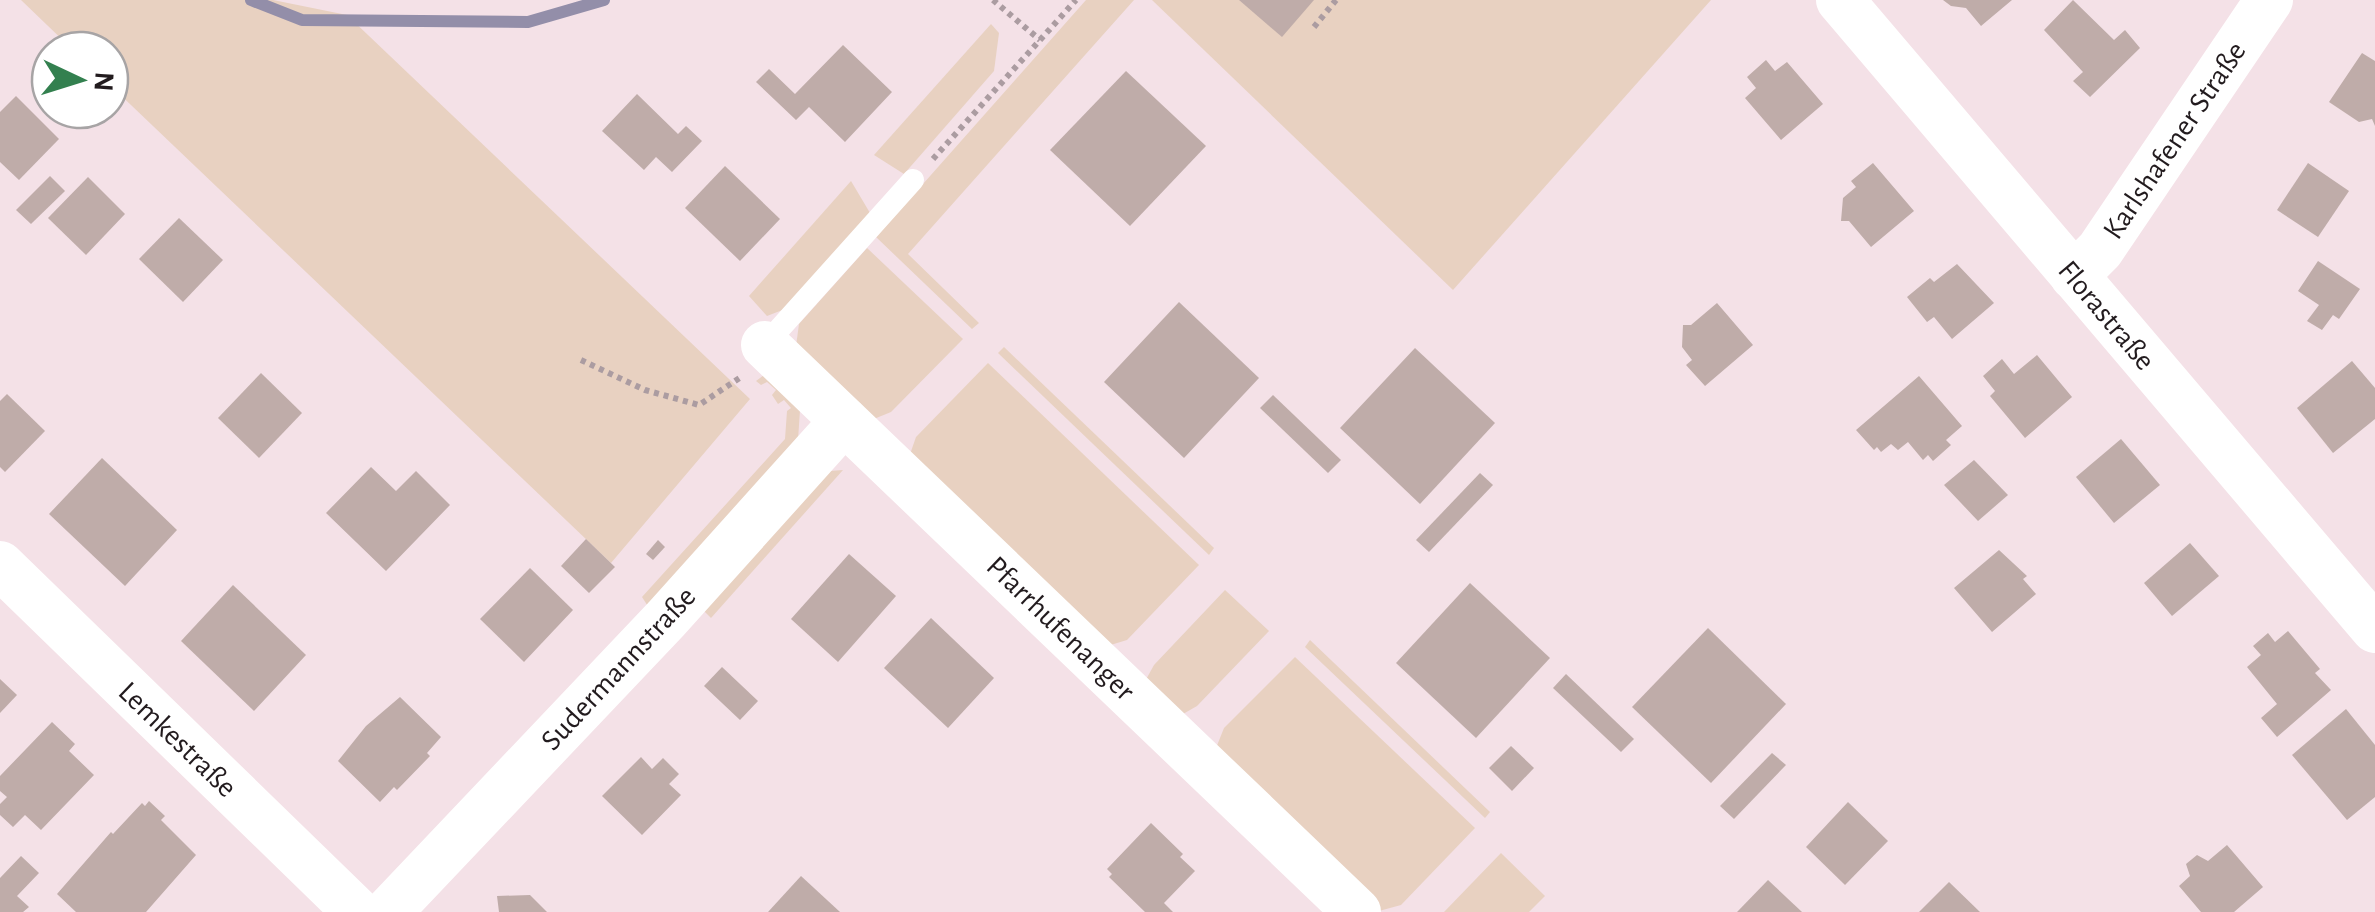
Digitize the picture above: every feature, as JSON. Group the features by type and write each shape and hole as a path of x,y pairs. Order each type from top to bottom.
{"street":[{"name":"Florastraße","path":"1840,0 2375,629"},
{"name":"Karlshafener Straße","path":"2074,276 2100,250 2269,0"},
{"name":"Pfarrhufenanger","path":"769,348 1357,912"},
{"name":"Sudermannstraße","path":"388,912 666,618 844,421"},
{"name":"Lemkestraße","path":"0,566 356,912"}],"lane":[{"path":"769,348 913,180"}],"path":[{"path":"993,0 1040,40"},
{"path":"913,180 1076,0"},
{"path":"1314,27 1336,0"},
{"path":"580,360 646,390 699,404 727,389 769,348"}],"shaded area":[{"path":"21,0 273,0 347,15 750,399 611,563 130,104 130,30 52,30"},
{"path":"1086,0 1134,0 908,254 979,323 972,329 876,237"},
{"path":"1152,0 1711,0 1453,290"},
{"path":"991,24 999,33 994,71 904,174 874,155"},
{"path":"851,181 870,213 785,309 767,316 749,296"},
{"path":"867,248 963,339 891,412 869,421 796,346 799,324"},
{"path":"1004,347 1214,548 1209,555 998,353"},
{"path":"988,363 1199,565 1127,640 1104,647 908,460 916,437"},
{"path":"764,375 800,410 798,440 651,611 642,597 785,439 787,411 791,408 784,400 778,404 772,395 776,390 767,382 761,385 756,381"},
{"path":"843,470 711,618 702,609 830,471"},
{"path":"1225,590 1269,631 1197,706 1176,718 1143,685 1154,665"},
{"path":"1310,640 1490,812 1485,818 1305,647"},
{"path":"1295,657 1475,828 1401,905 1379,911 1214,753 1224,728"},
{"path":"1501,853 1545,896 1529,912 1444,912"}],"building":[{"path":"1239,0 1314,0 1282,37"},
{"path":"1943,0 2012,0 1981,26 1966,8 1951,6"},
{"path":"2073,0 2114,40 2125,30 2140,48 2090,97 2073,81 2083,72 2044,30"},
{"path":"843,45 892,92 845,142 809,107 796,120 756,82 769,69 795,94"},
{"path":"2362,53 2375,61 2375,126 2372,119 2359,122 2329,102"},
{"path":"1766,60 1775,71 1787,62 1823,104 1781,140 1745,98 1756,88 1747,77"},
{"path":"1126,71 1206,146 1130,226 1050,150"},
{"path":"637,94 678,134 686,126 702,141 672,172 656,157 644,170 602,131"},
{"path":"16,96 30,110 30,130 50,130 59,139 19,180 0,162 0,112"},
{"path":"1873,163 1914,211 1871,247 1849,221 1841,221 1843,198 1856,187 1851,181"},
{"path":"2308,163 2349,191 2318,237 2277,210"},
{"path":"725,166 780,219 740,261 685,208"},
{"path":"50,176 65,191 31,224 16,210"},
{"path":"88,177 125,214 86,255 48,218"},
{"path":"179,218 223,260 183,302 139,259"},
{"path":"2318,261 2360,289 2339,319 2333,315 2322,330 2307,321 2319,305 2298,291"},
{"path":"1957,264 1994,303 1952,339 1934,317 1927,322 1907,297 1930,278 1934,282"},
{"path":"1179,302 1259,378 1184,458 1104,382"},
{"path":"1717,303 1753,345 1705,386 1686,365 1692,360 1682,347 1683,325 1691,325"},
{"path":"1415,348 1495,423 1420,504 1340,428"},
{"path":"2037,355 2072,397 2025,438 1990,396 1995,391 1983,376 2002,359 2014,374"},
{"path":"2352,361 2375,388 2375,419 2333,453 2297,408"},
{"path":"261,373 302,413 259,458 218,418"},
{"path":"1919,376 1962,426 1946,440 1951,445 1933,461 1928,455 1923,460 1908,442 1898,450 1891,444 1881,452 1877,447 1874,450 1856,430"},
{"path":"7,394 45,431 5,472 0,467 0,401"},
{"path":"1273,395 1341,460 1328,473 1260,408"},
{"path":"2121,439 2160,485 2114,523 2076,477"},
{"path":"102,458 177,530 125,586 49,514"},
{"path":"1974,460 2008,495 1978,521 1944,485"},
{"path":"371,467 396,491 416,471 450,505 386,571 326,513"},
{"path":"1480,473 1493,485 1429,552 1416,540"},
{"path":"586,539 615,567 589,593 561,566"},
{"path":"658,540 665,547 653,560 646,554"},
{"path":"2190,543 2219,576 2172,616 2144,583"},
{"path":"1999,550 2027,576 2023,579 2036,594 1992,632 1954,588"},
{"path":"849,554 896,596 838,662 791,619"},
{"path":"530,568 573,610 524,662 480,619"},
{"path":"1470,583 1550,658 1476,738 1396,663"},
{"path":"233,585 306,655 254,711 181,641"},
{"path":"931,618 994,678 948,728 884,668"},
{"path":"1708,628 1786,704 1711,783 1632,707"},
{"path":"2288,631 2320,669 2315,673 2331,690 2277,737 2261,718 2277,704 2247,667 2261,655 2253,646 2268,633 2275,642"},
{"path":"722,667 758,701 740,720 704,686"},
{"path":"1566,674 1634,739 1621,752 1553,688"},
{"path":"0,679 17,695 0,713"},
{"path":"400,697 441,737 427,753 430,756 380,802 338,761 366,726"},
{"path":"2346,709 2375,745 2375,797 2347,820 2292,755"},
{"path":"52,722 75,744 69,751 94,775 41,830 25,815 13,827 0,815 0,804 7,797 0,791 0,776"},
{"path":"1511,746 1534,768 1512,791 1489,768"},
{"path":"1772,753 1786,765 1734,819 1720,806"},
{"path":"641,757 652,769 663,758 679,774 669,784 681,795 642,835 602,796"},
{"path":"149,801 165,816 161,820 196,855 146,912 76,912 57,894 111,832"},
{"path":"1848,802 1888,841 1845,885 1806,847"},
{"path":"1151,823 1195,871 1164,903 1173,912 1145,912 1109,877 1112,874 1107,869"},
{"path":"2227,845 2263,887 2234,912 2201,912 2179,886 2190,876 2186,864 2197,855 2208,861"},
{"path":"21,856 39,873 17,896 29,907 23,912 0,912 0,878"},
{"path":"801,876 840,912 768,912"},
{"path":"1768,880 1802,912 1737,912"},
{"path":"1949,882 1980,912 1919,912"},
{"path":"530,895 547,912 499,912 497,896"}],"waterway":[{"path":"251,0 302,20 528,22 604,0"}]}
